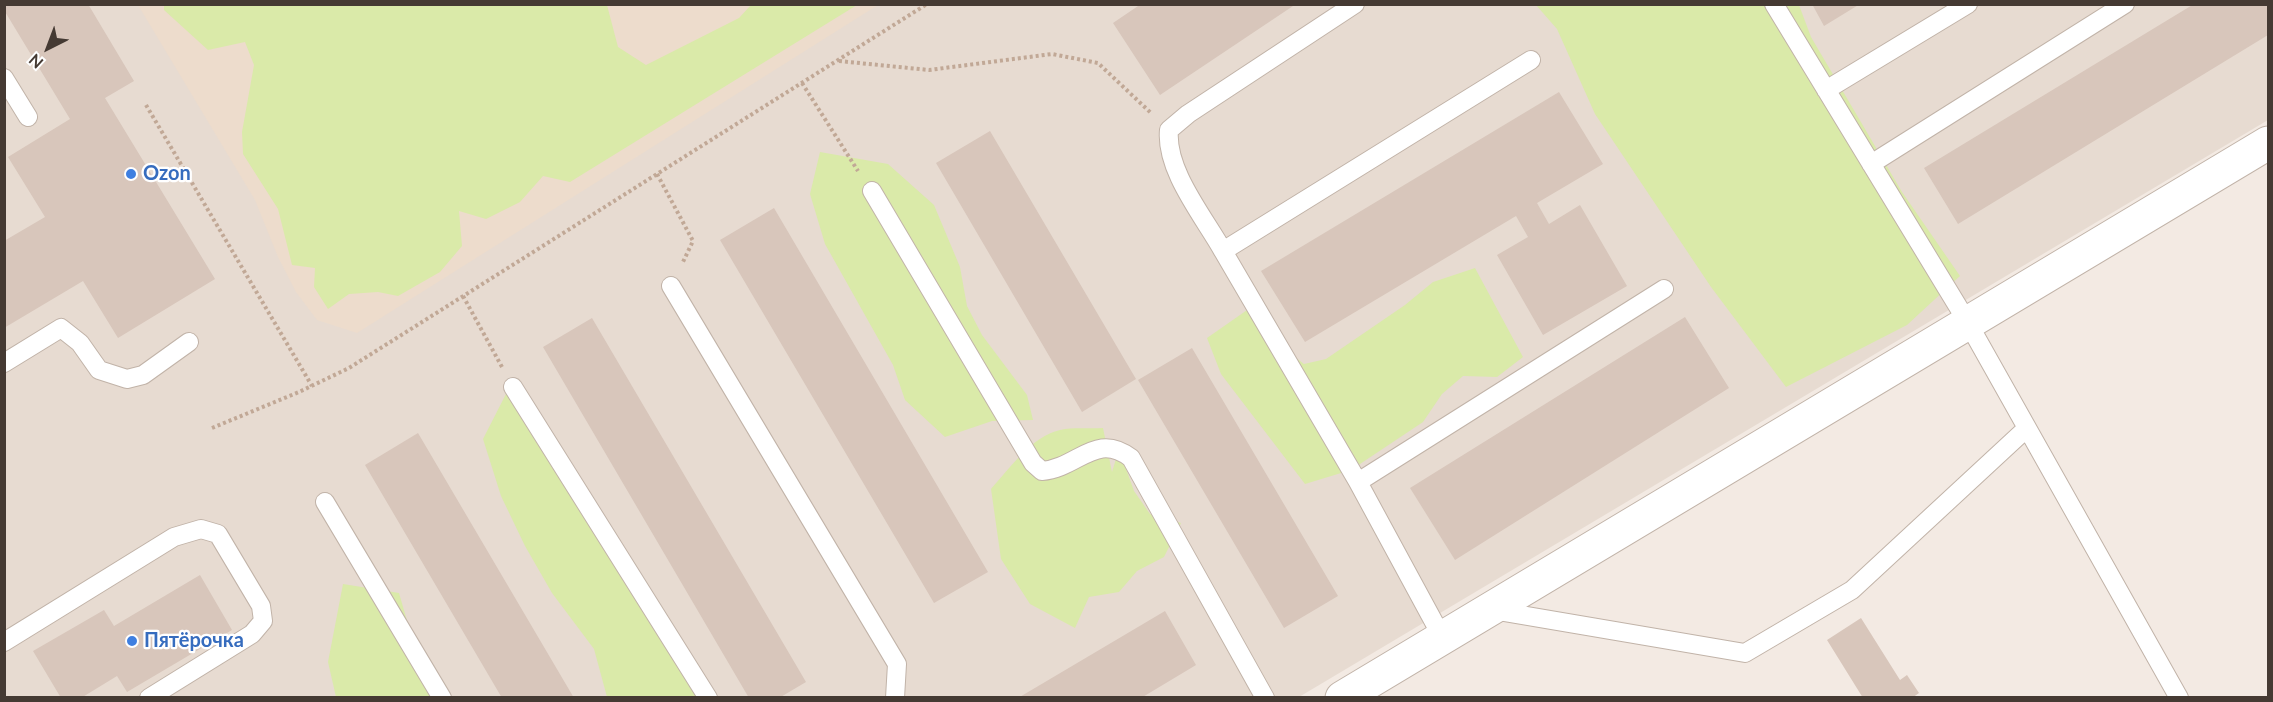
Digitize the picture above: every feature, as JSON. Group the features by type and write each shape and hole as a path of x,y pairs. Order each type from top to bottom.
{"street":[{"path":"1342,698 2268,144"}],"lane":[{"path":"1355,4 1188,114 1169,130 1168,147 1176,170 1358,482 1442,637"},
{"path":"1774,4 1968,323 2179,698"},
{"path":"1826,90 1968,4"},
{"path":"1871,164 2125,4"},
{"path":"1223,251 1531,60"},
{"path":"4,78 28,117"},
{"path":"872,191 1034,463 1042,471 1053,470 1103,446 1119,449 1131,458 1265,698"},
{"path":"671,286 897,664 895,698"},
{"path":"1358,482 1664,289"},
{"path":"4,363 61,328 80,343 99,370 127,379 143,375 189,342"},
{"path":"513,387 708,698"},
{"path":"1489,609 1745,653 1852,590 2026,428"},
{"path":"325,502 442,698"},
{"path":"4,642 174,537 201,529 218,534 261,606 263,621 252,634 149,698"}],"path":[{"path":"212,428 349,368 927,4"},
{"path":"838,61 929,70 1052,54 1098,63 1169,130"},
{"path":"802,83 872,191"},
{"path":"146,105 312,386"},
{"path":"657,174 693,241 671,286"},
{"path":"463,296 513,387"}],"shaded area":[{"path":"4,5 2268,5 2268,120 1299,697 5,697"},
{"path":"138,5 878,5 357,333 317,320 296,292 278,257 255,200"}],"green space":[{"path":"164,4 607,5 618,47 646,65 739,18 751,5 857,5 570,182 543,176 520,202 486,219 459,211 462,246 440,272 398,296 378,292 349,294 328,309 314,287 315,268 292,265 278,209 243,154 242,132 254,65 245,42 208,50 164,10"},
{"path":"1536,5 1799,5 1811,37 1902,192 1960,276 1907,325 1786,387 1711,287 1595,114 1557,29"},
{"path":"820,152 888,164 934,205 960,267 967,306 982,335 1027,395 1033,420 992,421 945,437 905,400 893,365 825,244 810,194"},
{"path":"1475,268 1523,357 1497,377 1463,376 1442,394 1423,422 1351,470 1305,484 1221,374 1207,338 1250,308 1267,335 1304,364 1326,359 1405,305 1433,282"},
{"path":"507,392 713,697 607,697 594,649 552,593 525,546 501,496 483,439"},
{"path":"1103,428 1112,472 1119,449 1134,491 1150,514 1181,523 1164,557 1137,571 1119,592 1089,597 1075,628 1030,604 1001,559 991,489 1022,454 1050,433 1065,429"},
{"path":"343,584 399,593 417,655 446,697 336,697 328,662"}],"building":[{"path":"4,4 88,4 134,81 105,98 215,279 118,338 83,281 4,328 4,241 45,217 8,157 70,119 4,10"},
{"path":"1141,4 1296,4 1160,95 1113,23"},
{"path":"1812,4 1860,4 1824,26"},
{"path":"2194,4 2268,4 2268,35 1958,224 1924,168"},
{"path":"1559,92 1603,164 1537,203 1549,224 1580,205 1627,286 1543,335 1497,255 1528,237 1516,216 1305,342 1261,271"},
{"path":"990,131 1136,379 1082,412 936,163"},
{"path":"774,208 988,572 934,603 720,240"},
{"path":"1685,317 1729,388 1455,560 1410,488"},
{"path":"592,318 806,682 779,698 749,698 543,347"},
{"path":"1192,348 1338,596 1284,628 1138,380"},
{"path":"418,433 574,698 502,698 365,465"},
{"name":"Пятёрочка","path":"200,575 232,630 127,692 117,676 81,698 61,698 33,651 104,610 114,626"},
{"path":"1165,611 1196,665 1141,698 1018,698"},
{"path":"1861,618 1900,680 1907,675 1919,693 1912,698 1863,698 1827,640"}],"place":[{"name":"Ozon","path":"131,174"},
{"name":"Пятёрочка","path":"132,641"}]}
